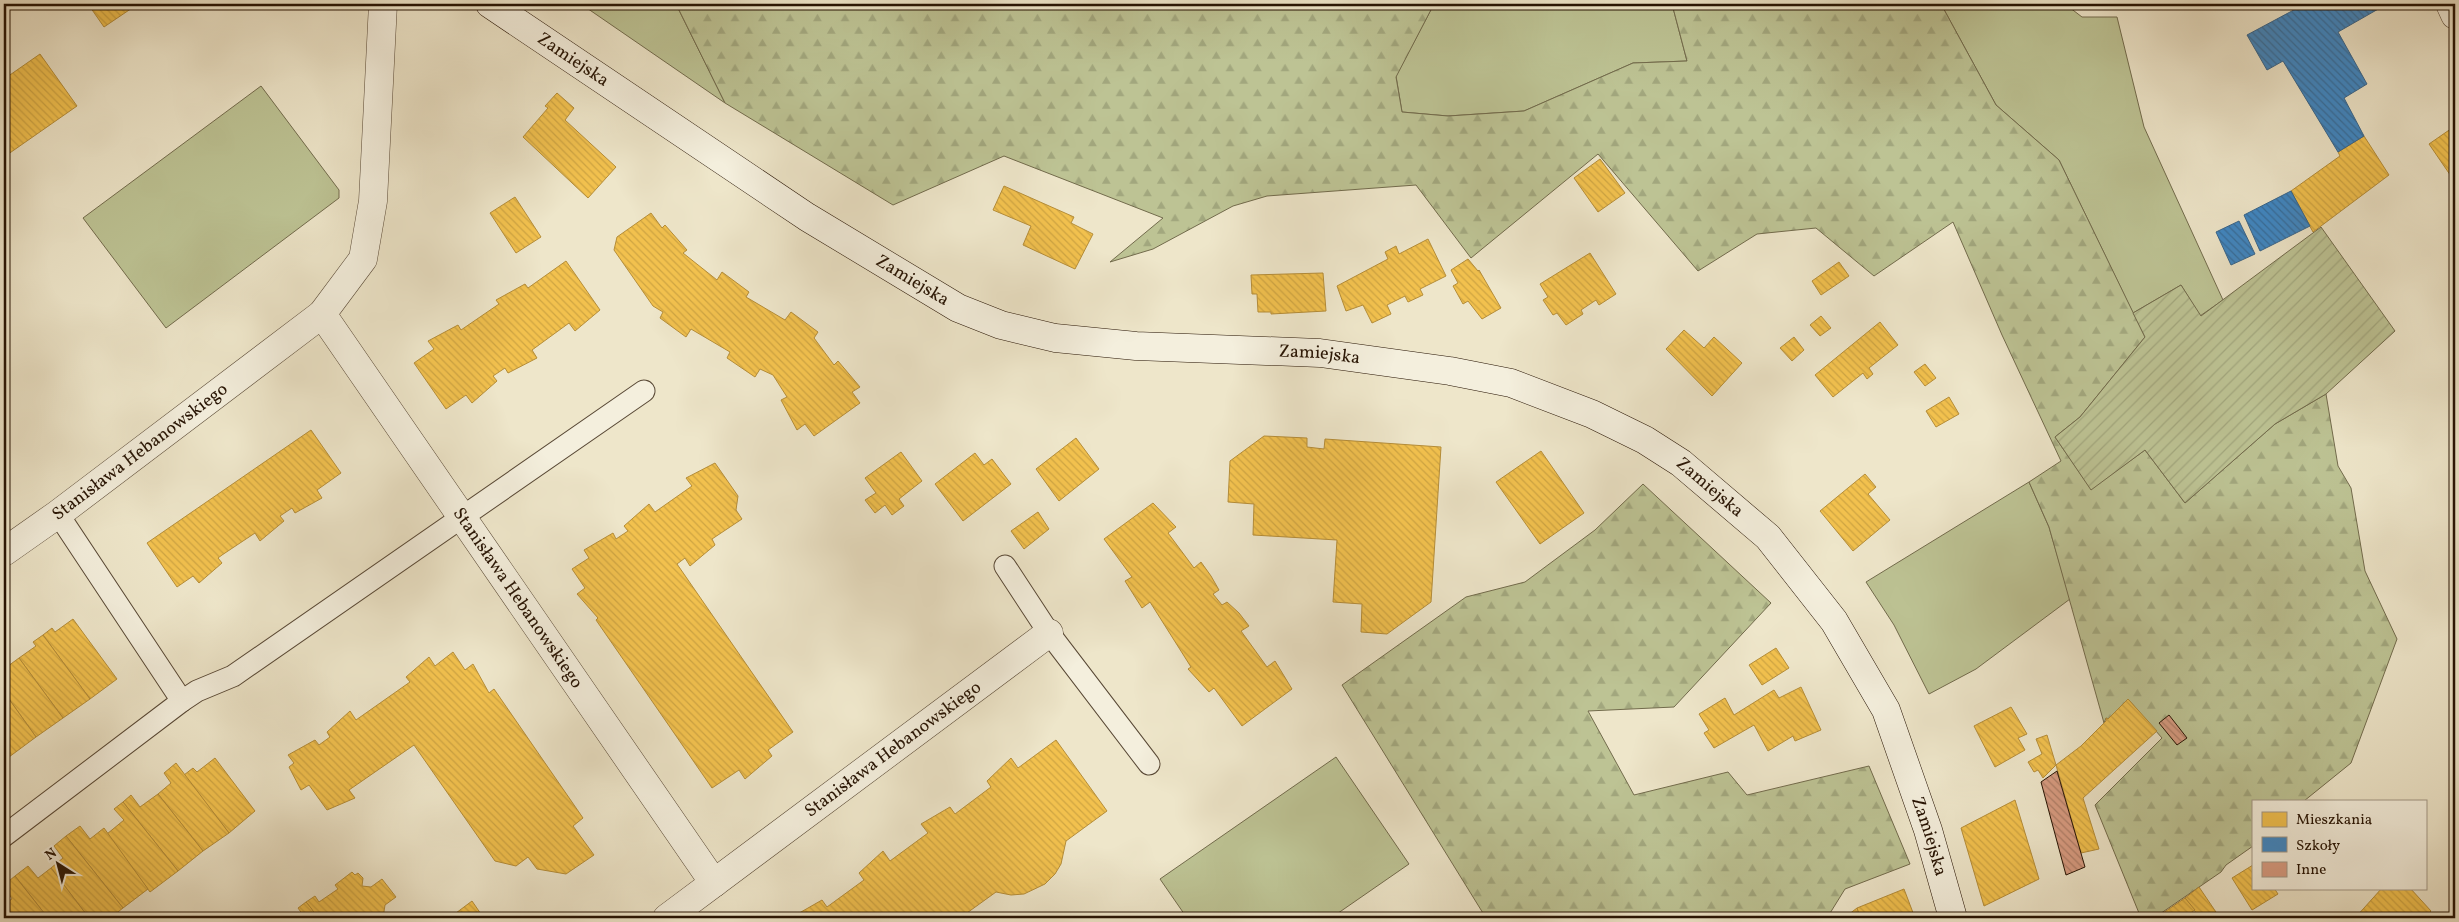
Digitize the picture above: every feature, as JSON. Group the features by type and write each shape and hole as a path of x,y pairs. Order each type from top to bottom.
{"street":[{"name":"Stanisława Hebanowskiego","path":"4,552 58,514 322,314 363,259 373,201 383,4"},
{"name":"Zamiejska","path":"490,4 807,217 958,308 1001,326 1055,338 1136,346 1320,353 1450,371 1511,383 1592,414 1645,440 1681,463 1768,537 1834,621 1886,710 1928,830 1953,918"},
{"path":"2450,4 2455,15"},
{"name":"Stanisława Hebanowskiego","path":"322,314 714,883"},
{"name":"Stanisława Hebanowskiego","path":"667,918 1049,633"}],"lane":[{"path":"4,836 182,701 197,691 233,676 644,391"},
{"path":"58,514 182,701"},
{"path":"1006,566 1049,633 1149,764"}],"green space":[{"path":"581,4 676,4 725,103"},
{"path":"676,4 1434,4 1396,77 1402,112 1448,116 1524,111 1633,63 1687,61 1672,4 1941,4 1996,105 2059,160 2145,337 2080,417 2055,437 2091,489 2145,450 2185,503 2275,424 2326,394 2338,466 2351,488 2365,571 2397,639 2351,763 2305,800 2252,800 2252,847 2226,865 2221,872 2154,918 2141,918 2095,805 2162,738 2128,699 2108,719 2106,718 2104,723 2049,527 2029,482 2061,461 2002,335 1953,222 1874,276 1816,228 1757,234 1698,271 1598,154 1471,258 1416,185 1267,196 1233,206 1153,249 1110,262 1163,218 1004,156 893,205 725,103"},
{"path":"1434,4 1672,4 1687,61 1633,63 1524,111 1448,116 1402,112 1396,76"},
{"path":"1941,4 2065,4 2082,17 2117,17 2144,127 2223,300 2200,316 2181,285 2133,313 2059,160 1996,105"},
{"path":"261,86 339,190 339,198 166,328 83,218"},
{"path":"2321,227 2395,331 2326,394 2275,424 2185,503 2145,450 2091,490 2055,437 2080,417 2145,337 2133,313 2181,285 2201,316"},
{"path":"2029,482 2049,527 2070,599 1976,669 1929,694 1894,625 1866,582"},
{"path":"1643,484 1771,603 1674,707 1588,711 1634,795 1728,772 1747,795 1869,766 1910,864 1845,889 1827,918 1486,918 1342,685 1466,597 1525,582 1595,530"},
{"path":"1336,757 1409,864 1331,918 1187,918 1160,879"}],"building: Mieszkania":[{"path":"88,4 138,4 104,27"},
{"path":"40,54 77,106 4,157 4,72 7,77"},
{"path":"557,93 574,108 565,120 616,167 588,198 523,137 548,108 545,106"},
{"path":"2455,126 2455,182 2429,144"},
{"path":"2364,136 2389,175 2313,232 2291,191 2340,156 2338,152"},
{"path":"1600,159 1625,193 1598,212 1574,178"},
{"path":"1004,186 1074,217 1071,223 1093,234 1075,269 1023,245 1031,226 993,210"},
{"path":"515,197 541,237 516,253 490,213"},
{"path":"651,213 662,228 665,225 687,250 683,253 717,280 722,272 749,292 746,297 785,320 791,312 818,332 814,338 834,365 838,361 860,387 852,392 860,403 814,436 805,424 797,430 781,400 787,397 773,375 760,369 755,377 727,358 730,352 691,329 686,337 660,318 663,312 653,306 614,250 617,237"},
{"path":"1428,239 1446,276 1420,289 1423,295 1408,302 1405,296 1387,305 1391,314 1372,323 1363,305 1346,311 1337,286 1388,259 1385,252 1396,246 1399,254"},
{"path":"1590,253 1616,294 1599,305 1596,300 1581,310 1583,314 1566,325 1557,313 1553,315 1543,300 1548,297 1540,284"},
{"path":"1468,259 1479,270 1501,308 1482,319 1468,301 1463,304 1453,286 1458,283 1451,270"},
{"path":"566,261 600,310 575,331 569,323 532,350 537,358 508,373 505,368 493,376 497,381 472,403 466,395 446,409 414,363 434,349 428,341 458,325 461,330 499,304 496,300 525,284 528,288"},
{"path":"1839,262 1849,276 1821,295 1812,281"},
{"path":"1323,273 1326,311 1271,314 1271,312 1258,312 1257,294 1252,294 1251,275"},
{"path":"1821,316 1831,328 1820,336 1810,325"},
{"path":"1880,322 1898,345 1869,368 1873,374 1867,379 1863,373 1833,397 1815,375"},
{"path":"1684,330 1704,348 1714,337 1742,363 1712,396 1666,349"},
{"path":"1794,337 1804,350 1792,361 1780,348"},
{"path":"1925,364 1936,378 1925,386 1914,372"},
{"path":"1949,397 1959,414 1936,427 1926,411"},
{"path":"311,430 341,473 317,490 322,498 295,513 292,508 280,516 284,521 260,541 255,533 222,555 218,558 222,563 199,583 193,576 177,587 147,543"},
{"path":"1264,436 1307,438 1307,447 1324,449 1325,439 1441,447 1431,602 1387,634 1361,632 1362,604 1333,602 1337,540 1253,535 1254,504 1228,502 1230,461"},
{"path":"1076,438 1099,469 1059,501 1036,469"},
{"path":"1541,451 1584,513 1540,544 1496,482"},
{"path":"901,452 922,481 899,499 904,506 892,515 885,505 875,513 865,500 876,493 865,478"},
{"path":"975,453 984,465 992,459 1011,484 963,521 935,484"},
{"path":"715,463 738,496 736,510 742,519 712,539 715,545 690,566 685,558 677,564 793,732 768,750 772,756 745,779 739,770 712,788 596,620 598,618 577,594 585,588 572,569 589,558 584,550 613,533 616,539 628,531 624,526 649,504 655,512 692,486 686,478"},
{"path":"1865,474 1876,487 1868,494 1890,520 1853,551 1820,511"},
{"path":"1153,503 1176,527 1168,533 1194,568 1201,562 1211,576 1219,590 1213,594 1222,605 1227,602 1249,626 1241,631 1267,667 1275,661 1292,689 1242,726 1214,688 1209,692 1188,669 1191,667 1150,602 1142,608 1125,581 1132,577 1104,539"},
{"path":"1038,512 1049,529 1024,549 1011,531"},
{"path":"73,619 117,679 90,699 43,635 52,628 55,632"},
{"path":"43,635 90,699 63,718 19,658 36,646 33,642"},
{"path":"1776,648 1789,668 1762,685 1749,665"},
{"path":"453,652 465,670 473,664 489,693 494,689 583,818 573,826 594,855 566,874 537,869 528,857 516,866 495,861 414,745 349,790 355,798 327,810 309,785 301,790 289,767 294,763 288,755 315,740 319,745 330,737 327,732 350,711 356,720 410,682 406,677 429,657 435,666"},
{"path":"19,658 63,718 36,737 4,692 4,669"},
{"path":"1801,687 1821,730 1795,741 1793,736 1768,751 1754,725 1714,748 1704,733 1709,730 1699,714 1725,698 1734,715 1774,690 1779,698"},
{"path":"4,692 36,737 9,757 4,750"},
{"path":"2128,699 2157,731 2083,798 2099,849 2081,853 2056,765 2081,746 2106,721 2106,718 2108,719"},
{"path":"2011,707 2027,734 2018,738 2025,750 1995,767 1974,726"},
{"path":"2047,735 2056,765 2043,778 2038,770 2034,772 2028,762 2042,754 2036,739"},
{"path":"1056,740 1107,811 1066,841 1061,864 1055,874 1045,884 1024,894 1011,895 996,892 960,918 795,918 794,916 822,900 827,907 864,880 859,873 883,851 890,861 928,833 921,824 950,807 955,814 991,787 987,781 1011,758 1018,768"},
{"path":"215,758 255,811 229,833 184,775 193,768 197,772"},
{"path":"176,763 229,833 203,851 158,794 171,783 164,773"},
{"path":"158,794 203,851 178,871 123,802 131,795 140,807"},
{"path":"2015,800 2039,879 1984,906 1961,828"},
{"path":"123,802 178,871 150,892 107,834 124,820 114,809"},
{"path":"80,826 90,839 104,828 148,889 123,908 66,836"},
{"path":"66,836 123,908 110,918 89,918 51,868 63,858 54,846"},
{"path":"28,866 38,878 51,868 89,918 48,918 15,876"},
{"path":"2252,866 2252,890 2275,890 2278,894 2252,910 2232,878"},
{"path":"352,872 355,875 358,873 363,878 362,886 371,887 382,879 396,897 385,905 383,918 318,918 306,902 315,896 319,902 338,889 335,885"},
{"path":"15,876 48,918 7,918 4,914 4,904 12,899 4,885"},
{"path":"2199,887 2220,918 2200,918 2185,898"},
{"path":"1904,889 1915,918 1860,918 1857,908"},
{"path":"2380,890 2412,890 2431,911 2424,918 2355,918"},
{"path":"2185,898 2195,910 2183,918 2166,918 2163,913"},
{"path":"472,901 483,917 455,918 458,916 456,913"},
{"path":"306,902 318,918 298,918 303,915 298,908"},
{"path":"1857,908 1860,918 1844,918"}],"building: Szkoły":[{"path":"2305,4 2387,4 2338,32 2367,84 2344,98 2364,136 2338,152 2283,61 2267,70 2247,35"},
{"path":"2291,191 2310,226 2260,251 2244,215"},
{"path":"2239,221 2255,254 2231,265 2216,232"}],"building: Inne":[{"path":"2169,715 2187,738 2177,745 2159,723"},
{"path":"2057,771 2085,867 2066,875 2041,782"}]}
